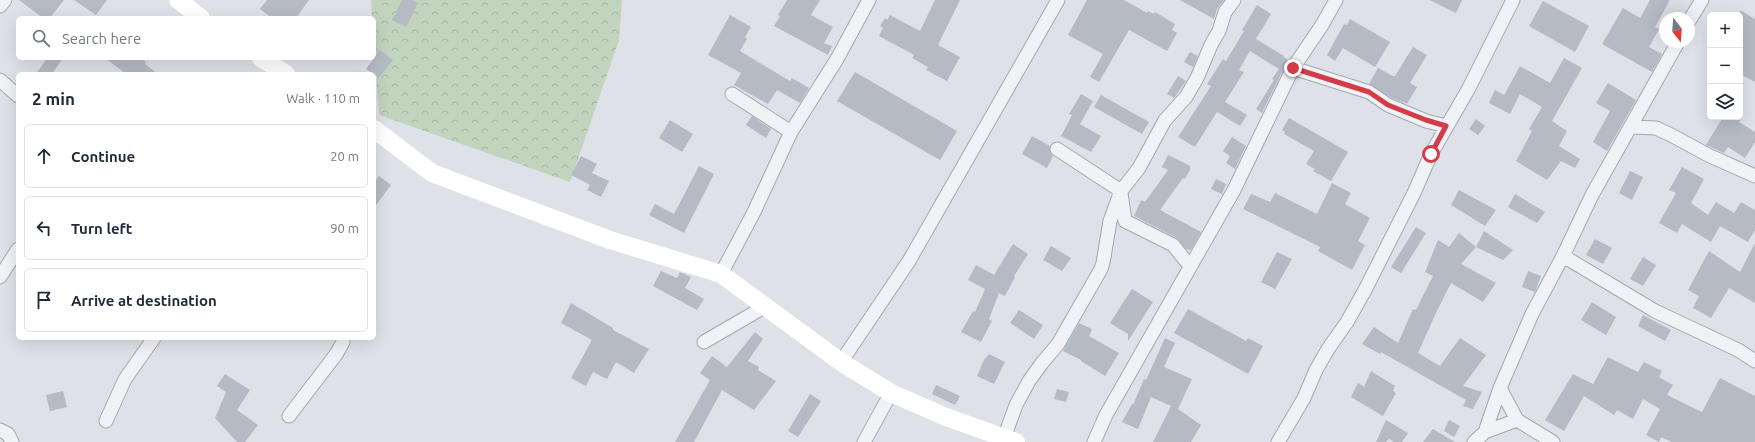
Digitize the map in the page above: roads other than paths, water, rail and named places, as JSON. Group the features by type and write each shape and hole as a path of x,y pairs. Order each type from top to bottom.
{"street":[{"path":"0,6 5,0"},
{"path":"178,0 198,16"},
{"path":"720,274 754,212 791,132 837,59 869,0"},
{"path":"841,362 909,261 1058,0"},
{"path":"376,130 432,173 610,240 720,274 841,362 891,393 946,417 1010,440 1016,405 1029,381 1058,344 1101,269 1110,221 1121,191 1139,168 1164,120 1186,97 1197,78 1211,45 1219,31 1225,12 1234,0"},
{"path":"1094,442 1106,415 1234,190 1293,68 1322,25 1336,0"},
{"path":"1278,442 1304,398 1316,370 1325,354 1347,322 1365,290 1446,126 1469,88 1513,0"},
{"path":"1695,12 1702,0"},
{"path":"1485,432 1500,388 1532,314 1563,256 1592,195 1675,48"},
{"path":"264,60 283,72"},
{"path":"1293,68 1369,92 1388,105 1446,126"},
{"path":"0,80 16,94"},
{"path":"732,94 791,132"},
{"path":"1631,127 1656,128 1708,156 1755,176"},
{"path":"1057,149 1121,191"},
{"path":"1121,191 1124,221 1173,245 1190,266"},
{"path":"0,277 16,253"},
{"path":"1563,256 1654,311 1738,350 1755,361"},
{"path":"704,342 764,307"},
{"path":"106,420 126,379 153,340"},
{"path":"289,416 337,353 343,342 342,340"},
{"path":"1500,388 1518,420 1553,442"},
{"path":"864,442 891,393"},
{"path":"1474,442 1485,432 1518,420"},
{"path":"0,430 8,434 12,442"}]}
